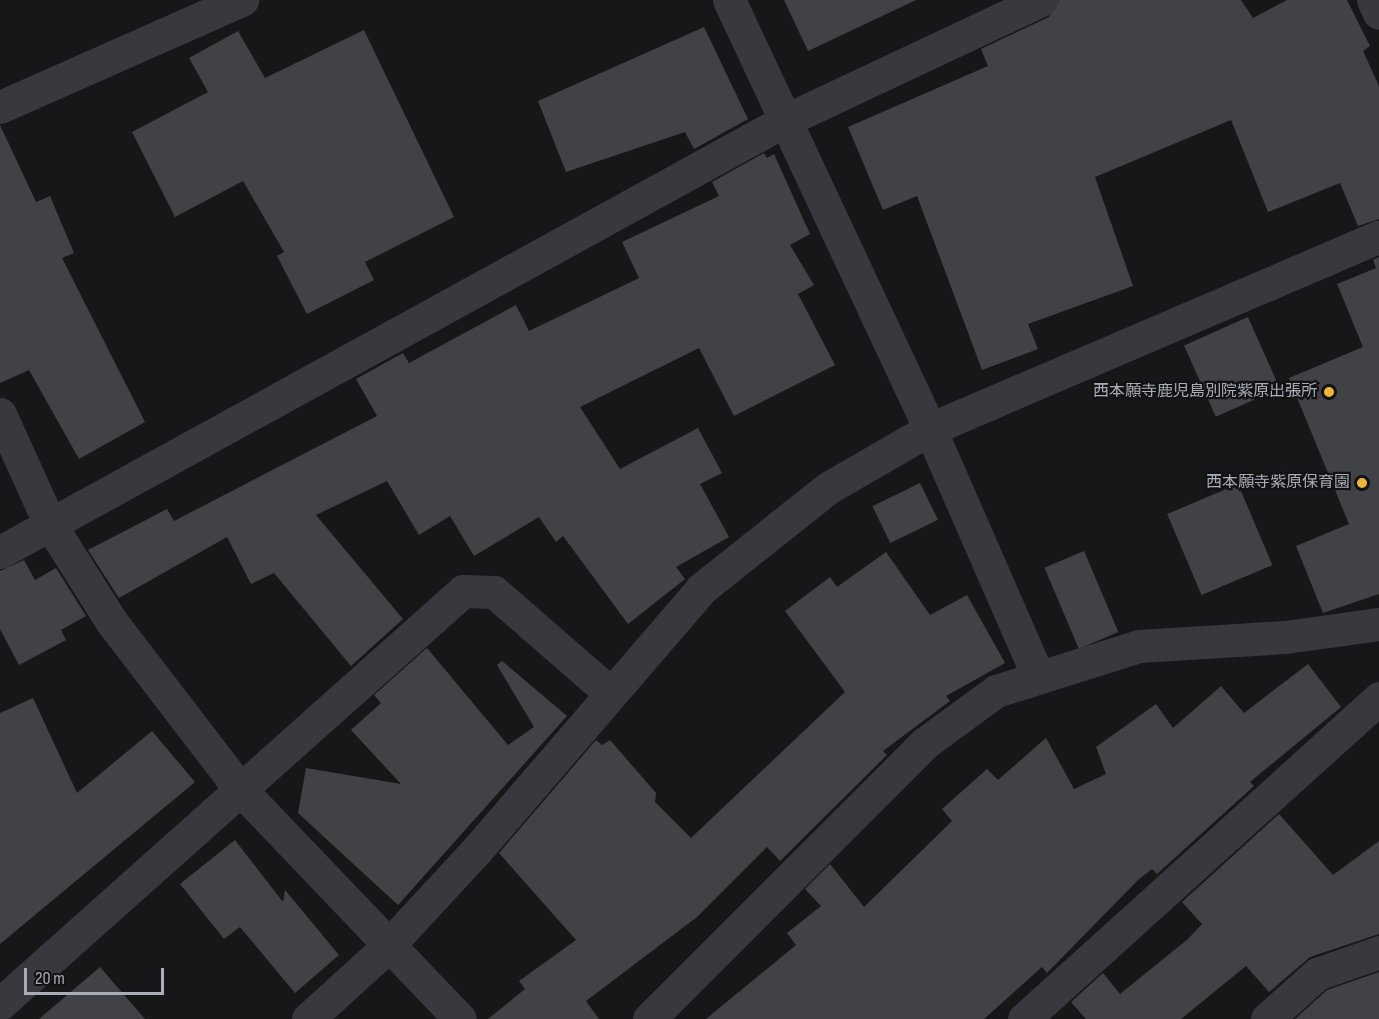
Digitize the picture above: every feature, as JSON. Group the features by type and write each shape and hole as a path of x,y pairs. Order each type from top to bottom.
{"street":[{"path":"0,107 242,0"},
{"path":"729,0 930,429 1037,674"},
{"path":"0,552 784,121 1041,0"},
{"path":"1373,0 1379,13"},
{"path":"309,1019 387,947 701,589 828,488 930,429 1379,237"},
{"path":"0,414 50,524 111,621 240,789 387,947 460,1019"},
{"path":"0,1004 463,591 494,592 610,693"},
{"path":"649,1019 926,743 996,691 1037,674 1139,646 1284,637 1379,624"},
{"path":"1024,1019 1379,698"},
{"path":"1267,1019 1317,974 1379,952"}],"building":[{"path":"784,0 916,0 808,51"},
{"path":"1059,0 1241,0 1253,18 1287,0 1347,0 1370,46 1363,51 1379,86 1379,219 1358,226 1340,183 1268,212 1231,120 1095,177 1133,286 1028,324 1038,349 982,370 917,196 883,210 848,127 988,66 981,49 1049,17"},
{"path":"704,27 748,119 694,149 685,132 566,172 538,101"},
{"path":"364,30 454,217 365,262 374,280 307,314 277,256 284,252 243,181 175,217 132,132 208,92 189,58 238,31 265,78"},
{"path":"0,125 36,202 50,196 74,253 62,258 145,422 79,459 29,370 0,383"},
{"path":"764,153 767,158 774,154 810,234 790,245 814,285 798,294 835,365 734,416 699,348 580,407 620,469 698,428 722,473 700,484 729,537 676,567 685,579 628,624 563,536 556,542 539,517 474,556 450,516 419,535 387,481 316,515 403,619 351,666 274,573 251,584 227,537 119,598 88,550 167,509 174,521 377,416 356,379 403,353 409,363 516,305 529,331 639,278 622,242 719,196 712,182"},
{"path":"1379,257 1379,594 1323,613 1296,546 1349,524 1289,378 1363,347 1337,284 1376,268 1373,260"},
{"path":"1248,317 1280,388 1216,417 1184,345"},
{"path":"920,483 938,520 890,543 872,506"},
{"path":"1238,484 1272,565 1202,595 1167,514"},
{"path":"1084,551 1118,632 1079,649 1044,568"},
{"path":"886,552 930,615 967,595 1005,663 946,696 950,701 883,751 887,755 780,861 767,847 697,917 586,1001 599,1019 488,1019 525,989 519,981 576,940 499,853 596,740 602,745 610,740 656,793 655,802 691,838 845,692 785,611 830,577 837,587"},
{"path":"24,560 35,580 56,568 86,616 61,630 66,640 19,665 0,629 0,571"},
{"path":"427,648 508,745 534,727 497,665 502,661 567,716 398,905 298,813 306,768 401,784 351,730 381,703 374,695"},
{"path":"1308,664 1341,707 1250,782 1254,786 1157,874 1152,869 1138,880 1047,973 1042,967 984,1019 706,1019 796,945 787,933 821,906 805,889 830,864 864,907 952,821 942,809 987,769 998,780 1046,738 1074,789 1106,774 1096,747 1156,704 1173,728 1221,686 1244,713"},
{"path":"33,698 77,793 152,731 195,782 0,944 0,713"},
{"path":"1279,814 1333,875 1379,841 1379,934 1310,957 1269,992 1246,966 1181,1019 1086,1019 1071,1002 1103,973 1120,994 1188,939 1202,924 1182,902"},
{"path":"235,840 283,902 285,890 339,955 295,993 240,927 224,939 180,884"},
{"path":"100,967 145,1019 39,1019"},
{"path":"1379,972 1379,1019 1295,1019 1327,990"}],"place":[{"name":"西本願寺鹿児島別院紫原出張所","path":"1329,392"},
{"name":"西本願寺紫原保育園","path":"1362,483"}]}
